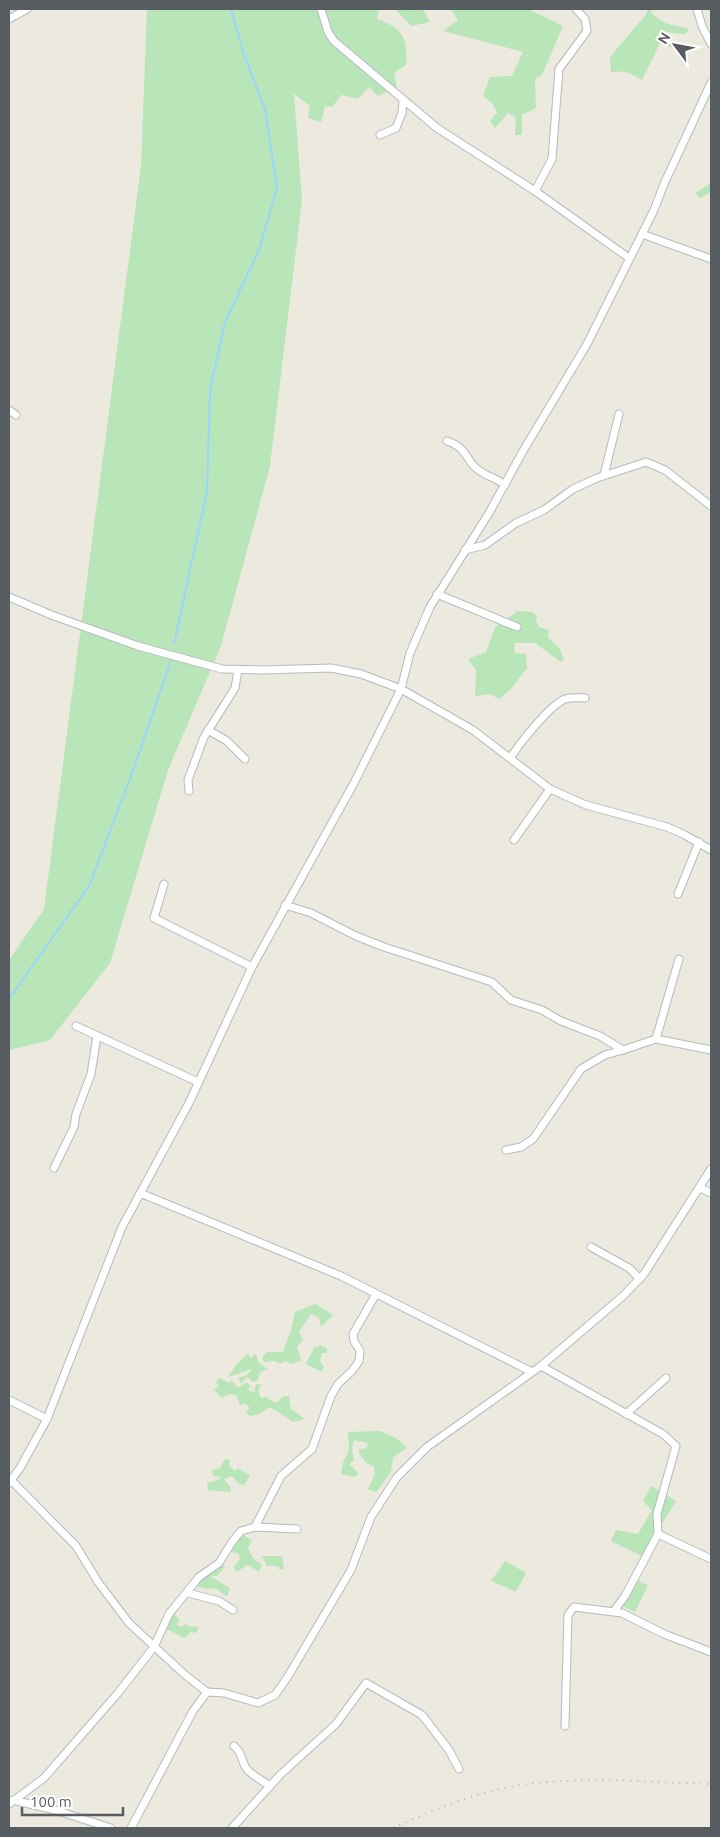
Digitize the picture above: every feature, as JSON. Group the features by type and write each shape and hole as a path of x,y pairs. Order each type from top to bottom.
{"street":[{"path":"9,19 27,9"},
{"path":"321,9 328,32 334,41 403,100 438,128 535,191 629,258"},
{"path":"535,191 552,159 559,69 587,31 585,19 576,9"},
{"path":"697,9 702,26 711,44"},
{"path":"711,83 642,234 587,344 505,485 437,594 410,653 402,689 354,783 252,967 198,1082 122,1227 47,1419 10,1481 76,1546 129,1623 154,1647 207,1692 224,1693 258,1703 275,1695 314,1634 351,1570 371,1517 397,1477 428,1447 542,1366 595,1322 640,1279 711,1169"},
{"path":"380,135 396,128 402,113 403,100"},
{"path":"642,234 711,260"},
{"path":"9,410 16,415"},
{"path":"604,475 619,414"},
{"path":"447,441 462,448 481,472 494,477 505,485"},
{"path":"465,550 481,548 516,523 544,510 568,492 604,475 650,462 665,470 711,506"},
{"path":"437,594 517,627"},
{"path":"10,600 138,646 193,662 238,670 331,668 361,674 402,689 473,730 511,757 550,789 586,805 666,827 699,842 711,850"},
{"path":"189,791 188,780 208,730 235,688 238,670"},
{"path":"511,757 522,741 563,700 574,697 585,698"},
{"path":"208,730 227,741 245,759"},
{"path":"514,840 550,789"},
{"path":"678,894 699,842"},
{"path":"164,884 154,918 252,967"},
{"path":"285,905 311,913 356,936 384,947 492,982 511,1000 542,1010 561,1021 600,1036 623,1050"},
{"path":"656,1039 679,959"},
{"path":"76,1026 198,1082"},
{"path":"54,1168 74,1127 76,1114 90,1074 97,1036"},
{"path":"506,1150 521,1147 533,1139 581,1069 605,1055 656,1039 711,1050"},
{"path":"700,1188 711,1193"},
{"path":"140,1193 341,1276 532,1372"},
{"path":"591,1247 630,1268 640,1279"},
{"path":"255,1527 281,1476 304,1457 316,1440 327,1404 338,1384 357,1366 360,1351 354,1341 353,1334 376,1294"},
{"path":"542,1366 662,1434 676,1446 673,1464 657,1514 658,1534 625,1596 614,1611"},
{"path":"626,1414 666,1378"},
{"path":"9,1400 47,1419"},
{"path":"11,1801 44,1778 118,1693 154,1647 169,1614 199,1578 219,1563 241,1531 255,1527 297,1529"},
{"path":"658,1534 688,1550 711,1559"},
{"path":"188,1593 219,1601 233,1610"},
{"path":"565,1726 569,1611 574,1608 614,1611 631,1616 664,1634 711,1652"},
{"path":"232,1828 270,1786 336,1724 366,1683 422,1715 450,1750 459,1769"},
{"path":"131,1828 193,1712 207,1692"},
{"path":"234,1746 241,1754 245,1766 250,1772 270,1786"},
{"path":"11,1801 111,1828"}],"green space":[{"path":"147,9 379,9 377,19 393,26 405,41 406,65 394,73 397,87 378,96 369,87 358,99 341,95 333,106 325,107 321,122 308,118 310,106 294,94 302,200 270,466 221,646 168,770 110,963 50,1040 9,1050 9,960 44,909 141,166"},
{"path":"395,9 423,9 430,22 411,26"},
{"path":"451,9 528,9 563,26 542,75 535,79 536,108 522,115 522,135 515,135 516,118 508,113 495,128 490,121 497,112 492,103 483,96 490,77 512,76 523,52 443,31 458,20"},
{"path":"647,9 651,9 652,14 665,23 689,29 685,34 660,32 660,37 679,46 675,49 660,43 642,80 620,71 611,72 610,57 647,13"},
{"path":"711,183 711,192 700,198 695,193"},
{"path":"518,611 532,612 537,616 536,620 539,627 549,630 548,637 560,649 564,659 561,662 535,643 515,643 514,653 526,654 527,668 511,689 499,699 490,694 475,696 476,670 468,659 486,652 495,627"},
{"path":"315,1304 333,1315 321,1327 319,1318 311,1314 299,1332 303,1340 297,1347 301,1360 293,1364 285,1361 280,1364 275,1361 264,1362 262,1357 267,1352 283,1352 295,1312"},
{"path":"320,1345 327,1348 327,1353 322,1353 320,1361 324,1367 322,1372 306,1364 315,1346 317,1348"},
{"path":"248,1353 250,1358 256,1354 258,1362 268,1369 260,1372 258,1380 253,1382 247,1377 241,1383 238,1378 247,1375 252,1369 228,1377 236,1365"},
{"path":"219,1378 230,1383 232,1380 238,1388 247,1382 251,1387 248,1388 249,1391 255,1392 255,1386 257,1384 261,1385 258,1391 261,1398 266,1397 276,1403 284,1396 289,1396 291,1409 305,1419 293,1422 270,1407 259,1414 250,1416 246,1413 250,1408 245,1404 240,1405 236,1395 229,1394 221,1398 214,1389 219,1386 216,1383"},
{"path":"380,1431 396,1438 407,1448 393,1457 391,1472 376,1492 368,1489 375,1474 374,1467 365,1462 358,1450 367,1448 368,1443 354,1440 352,1447 354,1461 349,1464 359,1474 354,1477 341,1474 349,1449 348,1432"},
{"path":"225,1459 230,1460 229,1466 235,1471 238,1468 250,1476 244,1485 239,1484 232,1476 224,1479 231,1488 230,1492 208,1490 207,1483 219,1480 221,1477 213,1476 212,1470 220,1468"},
{"path":"651,1486 676,1501 642,1556 611,1541 616,1530 638,1534 652,1510 643,1501"},
{"path":"241,1534 252,1540 248,1548 253,1558 262,1565 259,1572 248,1565 236,1572 234,1566 240,1559 239,1554 232,1552 232,1542"},
{"path":"262,1556 282,1556 284,1569 279,1570 279,1566 267,1566"},
{"path":"218,1560 225,1567 217,1576 210,1576 230,1588 227,1597 215,1588 207,1589 196,1586 198,1577 214,1561"},
{"path":"505,1561 526,1573 516,1592 491,1581"},
{"path":"634,1579 648,1585 635,1612 621,1605"},
{"path":"175,1603 181,1605 175,1614 180,1622 175,1624 181,1627 186,1624 191,1627 195,1626 199,1628 196,1633 190,1632 184,1638 161,1626 161,1620"}],"waterway":[{"path":"174,644 207,492 210,391 225,322 259,250 277,188 265,109 243,52 231,9"},
{"path":"9,999 89,886 131,776 172,658"}],"railway":[{"path":"393,1828 464,1799 494,1790 534,1783 610,1780 711,1784"}]}
